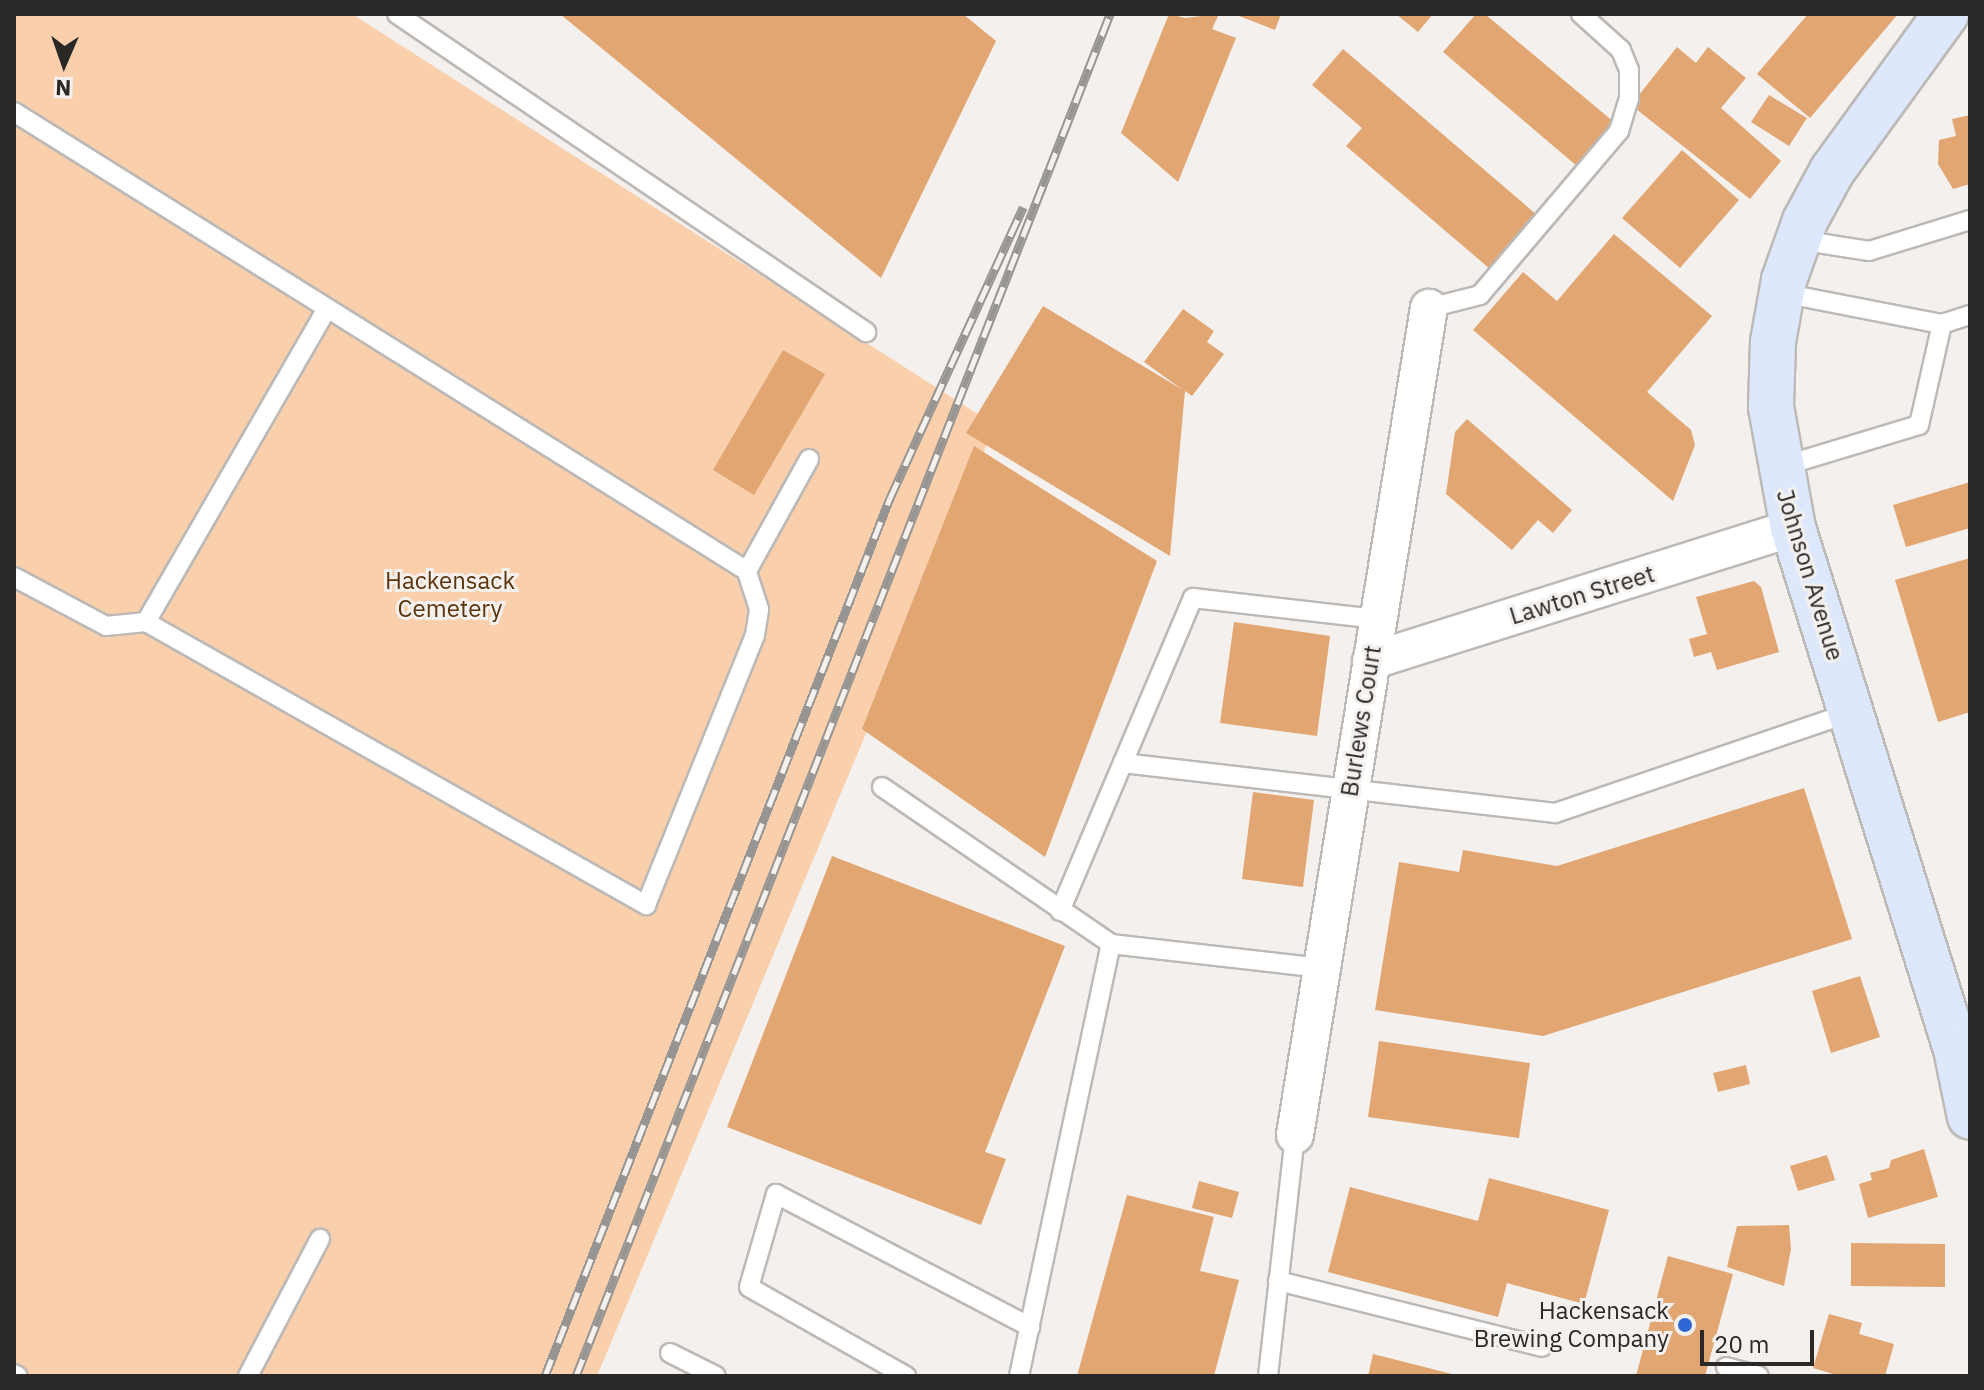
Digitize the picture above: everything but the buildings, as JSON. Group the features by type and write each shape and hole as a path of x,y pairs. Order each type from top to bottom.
{"main road":[{"name":"Johnson Avenue","path":"1946,14 1832,171 1799,240 1782,293 1773,342 1771,407 1779,467 1793,528 1956,1049 1970,1117"}],"street":[{"name":"Burlews Court","path":"1295,1135 1429,308"},
{"name":"Lawton Street","path":"1371,661 1793,528"}],"lane":[{"path":"397,14 866,332"},
{"path":"1429,308 1480,295 1619,131 1629,99 1629,70 1621,50 1581,14"},
{"path":"14,112 747,571 759,609 755,635 646,905 146,622 106,626 14,577"},
{"path":"1799,240 1869,251 1970,220"},
{"path":"1782,293 1942,324 1970,315"},
{"path":"146,622 327,308"},
{"path":"1779,467 1919,425 1942,324"},
{"path":"747,571 809,459"},
{"path":"1060,911 1193,598 1378,619"},
{"path":"1123,763 1555,813 1852,712"},
{"path":"882,787 1111,944 1322,968"},
{"path":"1019,1376 1111,944"},
{"path":"1268,1376 1295,1135"},
{"path":"906,1376 749,1287 776,1194 1030,1327"},
{"path":"248,1376 320,1239"},
{"path":"1278,1281 1542,1347"},
{"path":"670,1353 716,1376"},
{"path":"1726,1367 1759,1376"}],"green space":[{"name":"Hackensack Cemetery","path":"14,14 352,14 995,425 597,1376 14,1376"}],"railway":[{"path":"576,1376 1110,14"},
{"path":"545,1376 890,498 1023,207"}],"place":[{"name":"Hackensack Brewing Company","path":"1685,1325"}]}
